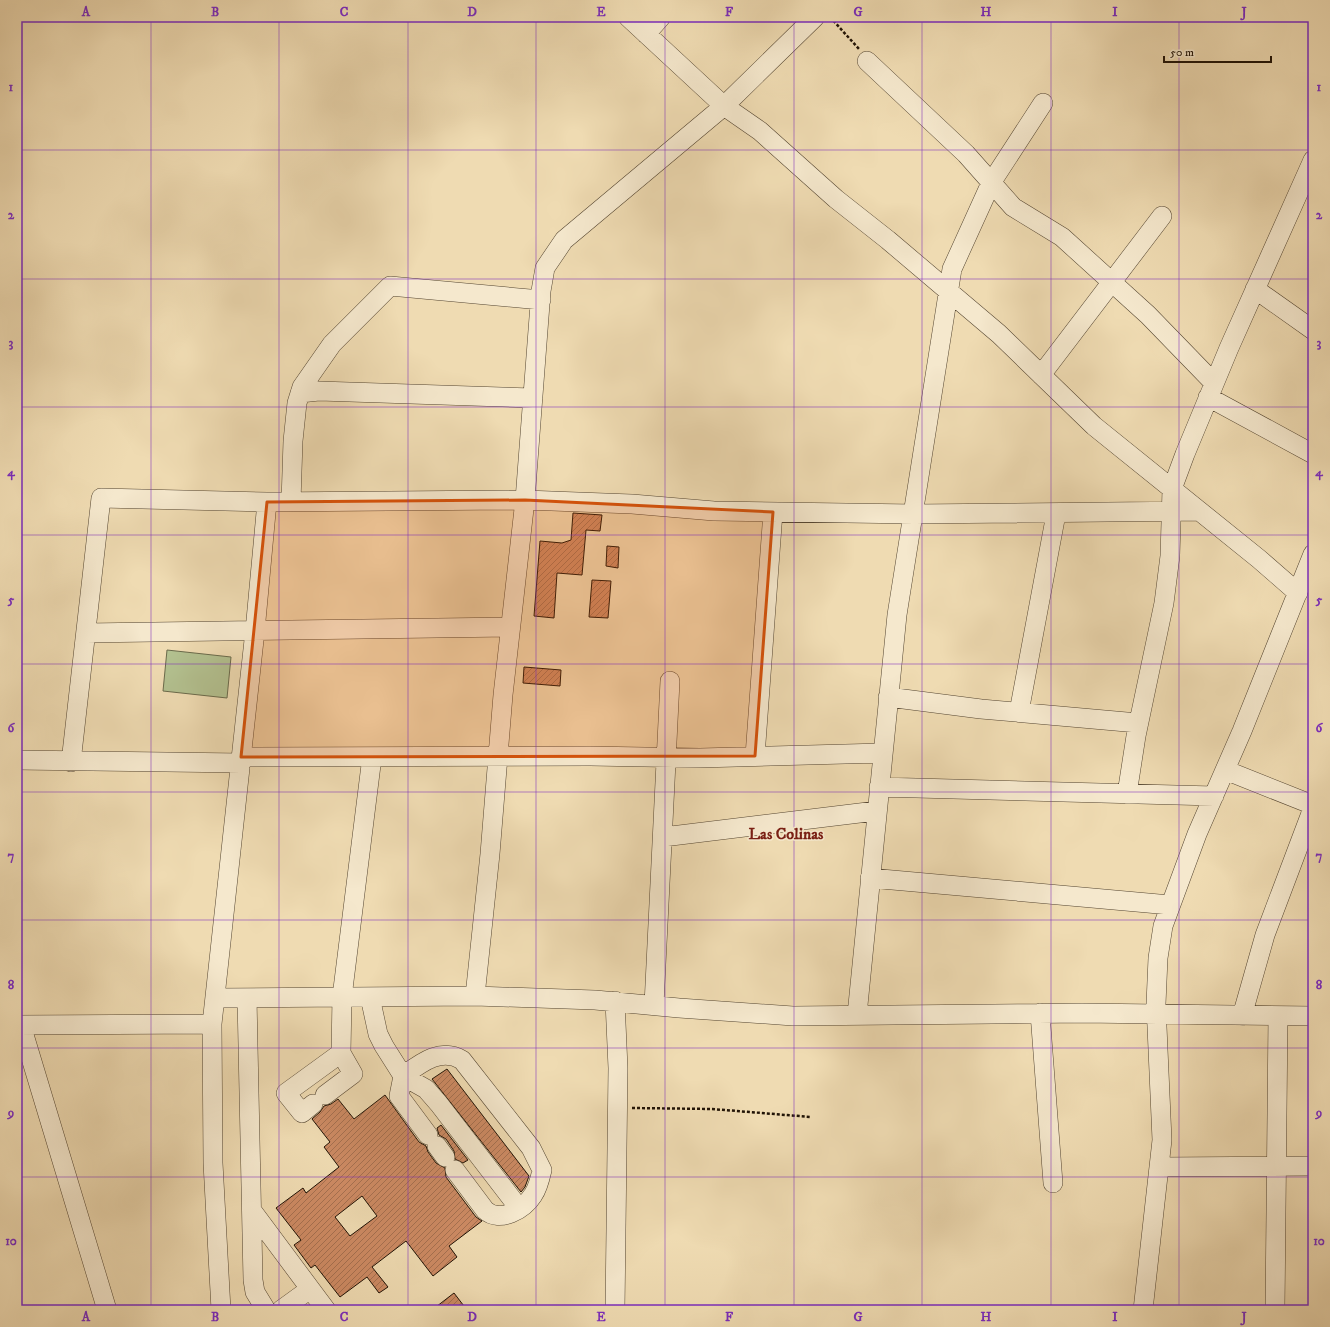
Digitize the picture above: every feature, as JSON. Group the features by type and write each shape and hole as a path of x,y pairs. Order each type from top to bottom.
{"street":[{"path":"628,17 724,106 760,131 836,200 948,290 999,334 1094,426 1259,559 1298,593"},
{"path":"646,34 661,17"},
{"path":"475,996 510,627 525,500 541,300 545,268 564,240 724,106 815,17"},
{"path":"867,61 966,154 1013,207 1062,237 1148,315 1211,390 1313,454"},
{"path":"856,1015 897,615 952,269 958,252 991,183 1043,103"},
{"path":"1127,794 1138,723 1164,603 1170,556 1173,511 1172,489 1184,454 1211,390 1313,160"},
{"path":"1041,375 1162,216"},
{"path":"291,502 293,441 297,403 302,387 332,344 390,286 541,300"},
{"path":"1255,289 1313,330"},
{"path":"300,393 319,391 533,398"},
{"path":"71,762 101,498 267,502 525,500 632,504 714,511 914,514 1056,514 1198,511"},
{"path":"221,1310 213,1163 212,1024 255,631 267,502"},
{"path":"755,756 773,512"},
{"path":"1019,712 1056,514"},
{"path":"1143,1310 1162,1140 1157,1015 1158,958 1163,926 1214,796 1298,593 1311,566"},
{"path":"86,632 510,627"},
{"path":"654,1005 668,757 670,681"},
{"path":"888,697 1019,712 1138,723"},
{"path":"17,760 71,762 372,757 668,757 882,754"},
{"path":"341,1053 286,1093 302,1113 353,1074 341,1053 342,997 372,757"},
{"path":"1225,770 1313,806 1266,936 1242,1016"},
{"path":"879,786 1214,796"},
{"path":"663,837 876,811"},
{"path":"870,878 1170,905"},
{"path":"215,998 475,996 615,1002 792,1016 1040,1013 1313,1016"},
{"path":"370,997 378,1034 403,1076 426,1089 519,1208"},
{"path":"247,998 253,1212 253,1280 255,1292 266,1310"},
{"path":"615,1002 618,1108 615,1310"},
{"path":"1040,1013 1053,1183"},
{"path":"1275,1310 1278,1016"},
{"path":"107,1310 19,1025 212,1024"},
{"path":"446,1054 462,1060 531,1148 538,1160 542,1170 539,1182 531,1198 519,1208 507,1215 491,1216 399,1096 403,1076 434,1057 446,1054"},
{"path":"1159,1167 1277,1165 1313,1166"},
{"path":"253,1212 326,1310"},
{"path":"281,1310 310,1290"}],"path":[{"path":"830,17 858,47 867,61"},
{"path":"618,1108 712,1109 811,1117"}],"highlighted area":[{"path":"525,500 773,512 755,756 241,757 267,502"}],"green space":[{"path":"167,650 231,657 227,698 163,691"}],"building":[{"path":"573,513 602,515 600,531 586,530 582,575 557,573 554,618 534,616 540,541 562,543 571,540"},
{"path":"607,546 619,547 618,568 606,566"},
{"path":"592,580 611,581 608,618 589,617"},
{"path":"524,667 561,670 560,686 523,683"},
{"path":"447,1069 529,1176 525,1187 521,1192 432,1079"},
{"path":"385,1095 419,1142 426,1146 428,1152 436,1163 445,1168 446,1177 476,1217 482,1221 449,1246 457,1257 433,1276 406,1241 372,1267 388,1287 379,1293 367,1277 340,1297 315,1265 311,1268 294,1245 301,1240 276,1208 303,1188 306,1193 339,1167 324,1147 330,1142 312,1119 324,1106 331,1104 338,1099 354,1119","holes":["362,1196 377,1216 350,1236 335,1217"]},
{"path":"441,1125 468,1160 463,1163 455,1159 454,1151 446,1139 439,1135 437,1128"},
{"path":"454,1293 467,1310 432,1310"}],"district":[{"name":"Las Colinas","path":"786,833"}]}
